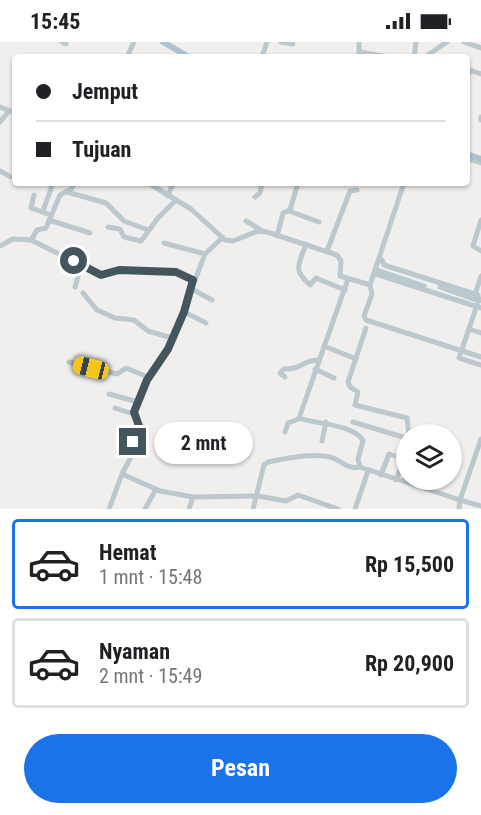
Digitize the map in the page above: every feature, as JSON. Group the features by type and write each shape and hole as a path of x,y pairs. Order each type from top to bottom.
{"main road":[{"path":"163,42 184,54"}],"street":[{"path":"281,42 293,44"},
{"path":"359,42 359,54"},
{"path":"432,54 447,42"},
{"path":"464,42 481,48"},
{"path":"0,107 12,112 0,122"},
{"path":"0,171 11,177"},
{"path":"43,211 52,186"},
{"path":"31,240 37,230 46,228 60,195 72,186"},
{"path":"255,197 260,193 261,186"},
{"path":"289,211 297,186"},
{"path":"404,186 370,285 373,292 364,316 366,320 481,357"},
{"path":"404,186 381,263 478,302"},
{"path":"171,190 176,200 191,209 222,238 230,241 253,232 263,231"},
{"path":"327,251 350,191 357,190"},
{"path":"67,192 106,203 124,221 148,230"},
{"path":"34,195 31,208 43,211 50,218 90,233"},
{"path":"120,229 124,237 141,242 148,230 176,200"},
{"path":"277,236 283,213 289,211 319,222"},
{"path":"481,220 472,246 481,252"},
{"path":"120,229 124,221"},
{"path":"246,221 263,231 339,257 339,275 370,285"},
{"path":"108,227 120,229"},
{"path":"0,246 13,238 31,240 101,275 119,270 176,272 193,280"},
{"path":"133,414 148,377 167,353 184,312 193,280 205,254 222,238"},
{"path":"164,243 205,254"},
{"path":"306,244 297,269 298,274 310,285 316,278 345,290"},
{"path":"75,287 81,265"},
{"path":"377,270 478,302"},
{"path":"481,276 478,302 459,358 481,365"},
{"path":"299,418 348,279"},
{"path":"190,288 212,300"},
{"path":"83,293 98,310 117,319 134,320 148,331 172,338"},
{"path":"184,312 206,323"},
{"path":"366,328 348,384 358,392 356,406 407,418 408,424"},
{"path":"469,329 481,333"},
{"path":"324,346 356,359"},
{"path":"285,376 280,373 284,369 298,369 309,360 318,360"},
{"path":"69,362 117,374 126,368 148,377"},
{"path":"315,369 334,378"},
{"path":"109,394 138,402"},
{"path":"109,509 122,474 133,453 133,440 139,426 133,414 119,407 115,408"},
{"path":"285,432 288,423 299,418 326,422 363,438 358,459 360,467"},
{"path":"322,441 326,422"},
{"path":"353,422 396,435"},
{"path":"459,509 481,439"},
{"path":"381,475 389,453 396,454"},
{"path":"253,509 264,465 268,462 297,456 328,457 348,467 360,467 396,480"},
{"path":"474,457 481,459"},
{"path":"355,509 368,471"},
{"path":"122,474 156,489 193,497 258,496 286,501 298,495 330,508 339,509"},
{"path":"145,509 156,489"},
{"path":"428,490 481,507"},
{"path":"189,509 193,497"}],"route":[{"path":"74,261 101,275 119,270 151,273 176,272 193,280 184,312 167,353 156,364 147,380 134,412 133,415 139,426 133,442"}]}
